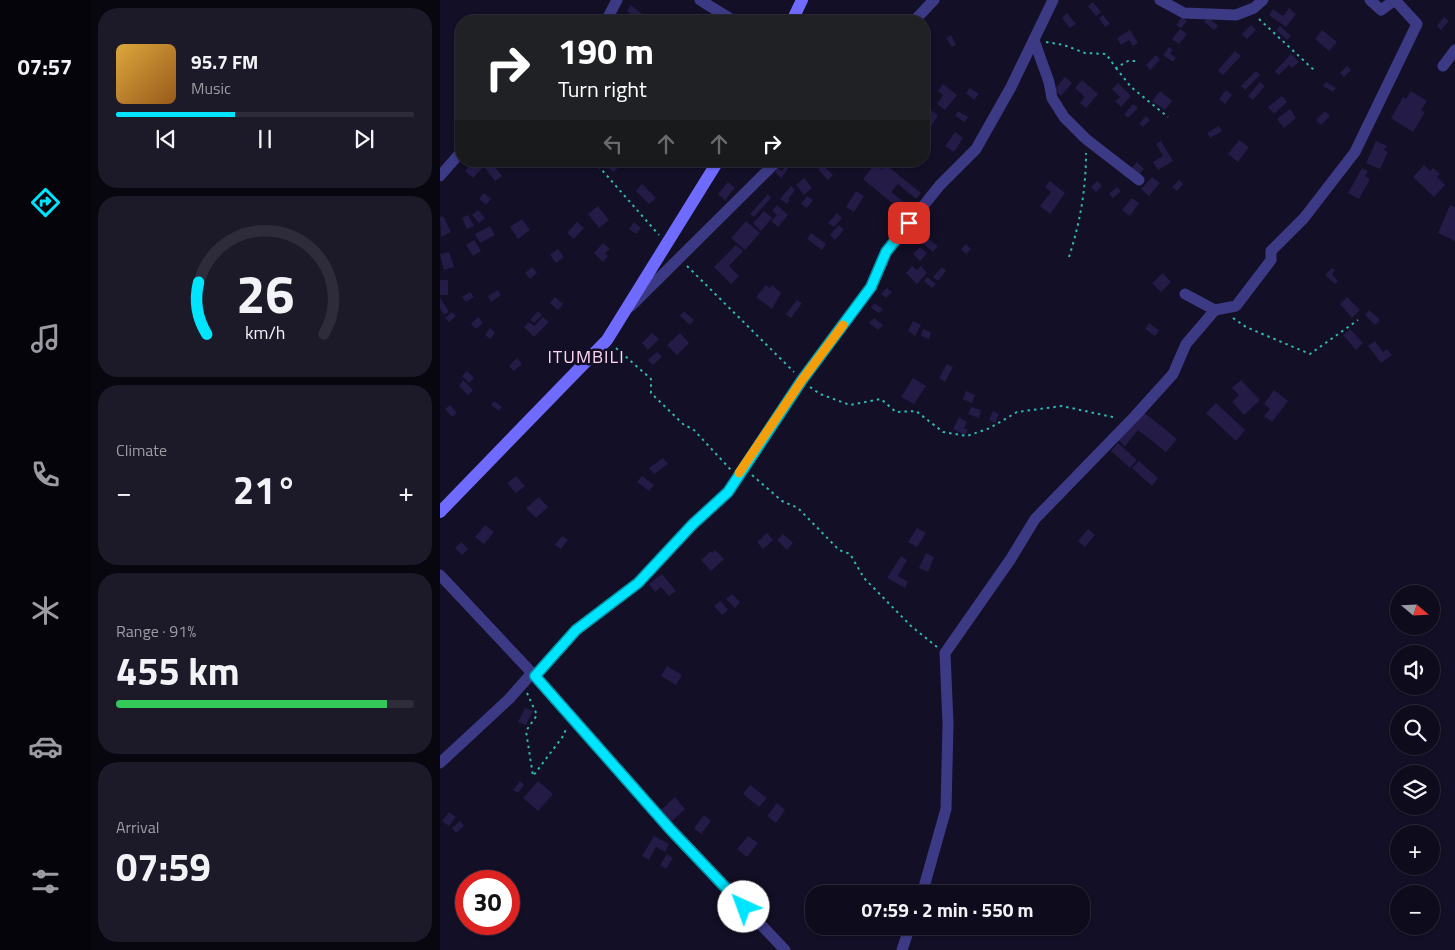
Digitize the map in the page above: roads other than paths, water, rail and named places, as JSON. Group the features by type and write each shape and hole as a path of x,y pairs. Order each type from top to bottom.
{"main road":[{"path":"795,15 802,0"},
{"path":"440,512 606,340 626,311 714,167"}],"street":[{"path":"609,15 617,0"},
{"path":"700,0 724,15"},
{"path":"920,15 934,0"},
{"path":"440,763 509,699 576,630 638,583 692,525 728,492 802,380 871,287 886,252 940,185 976,149 1011,87 1054,0"},
{"path":"1160,0 1184,13 1236,15 1250,10 1263,0"},
{"path":"925,885 946,809 948,724 945,653 1010,560 1035,519 1173,374 1186,344 1218,310 1236,306 1271,260 1271,251 1304,218 1355,152 1416,24 1394,0 1381,10 1370,0"},
{"path":"1034,40 1049,82 1052,98 1064,117 1086,138 1139,180"},
{"path":"1444,66 1455,50"},
{"path":"440,176 455,159"},
{"path":"626,311 771,167"},
{"path":"666,243 680,259"},
{"path":"1185,294 1218,310"},
{"path":"440,576 533,674 670,829 785,950"},
{"path":"902,950 907,935"}],"district":[{"name":"ITUMBILI","path":"586,357"}]}
